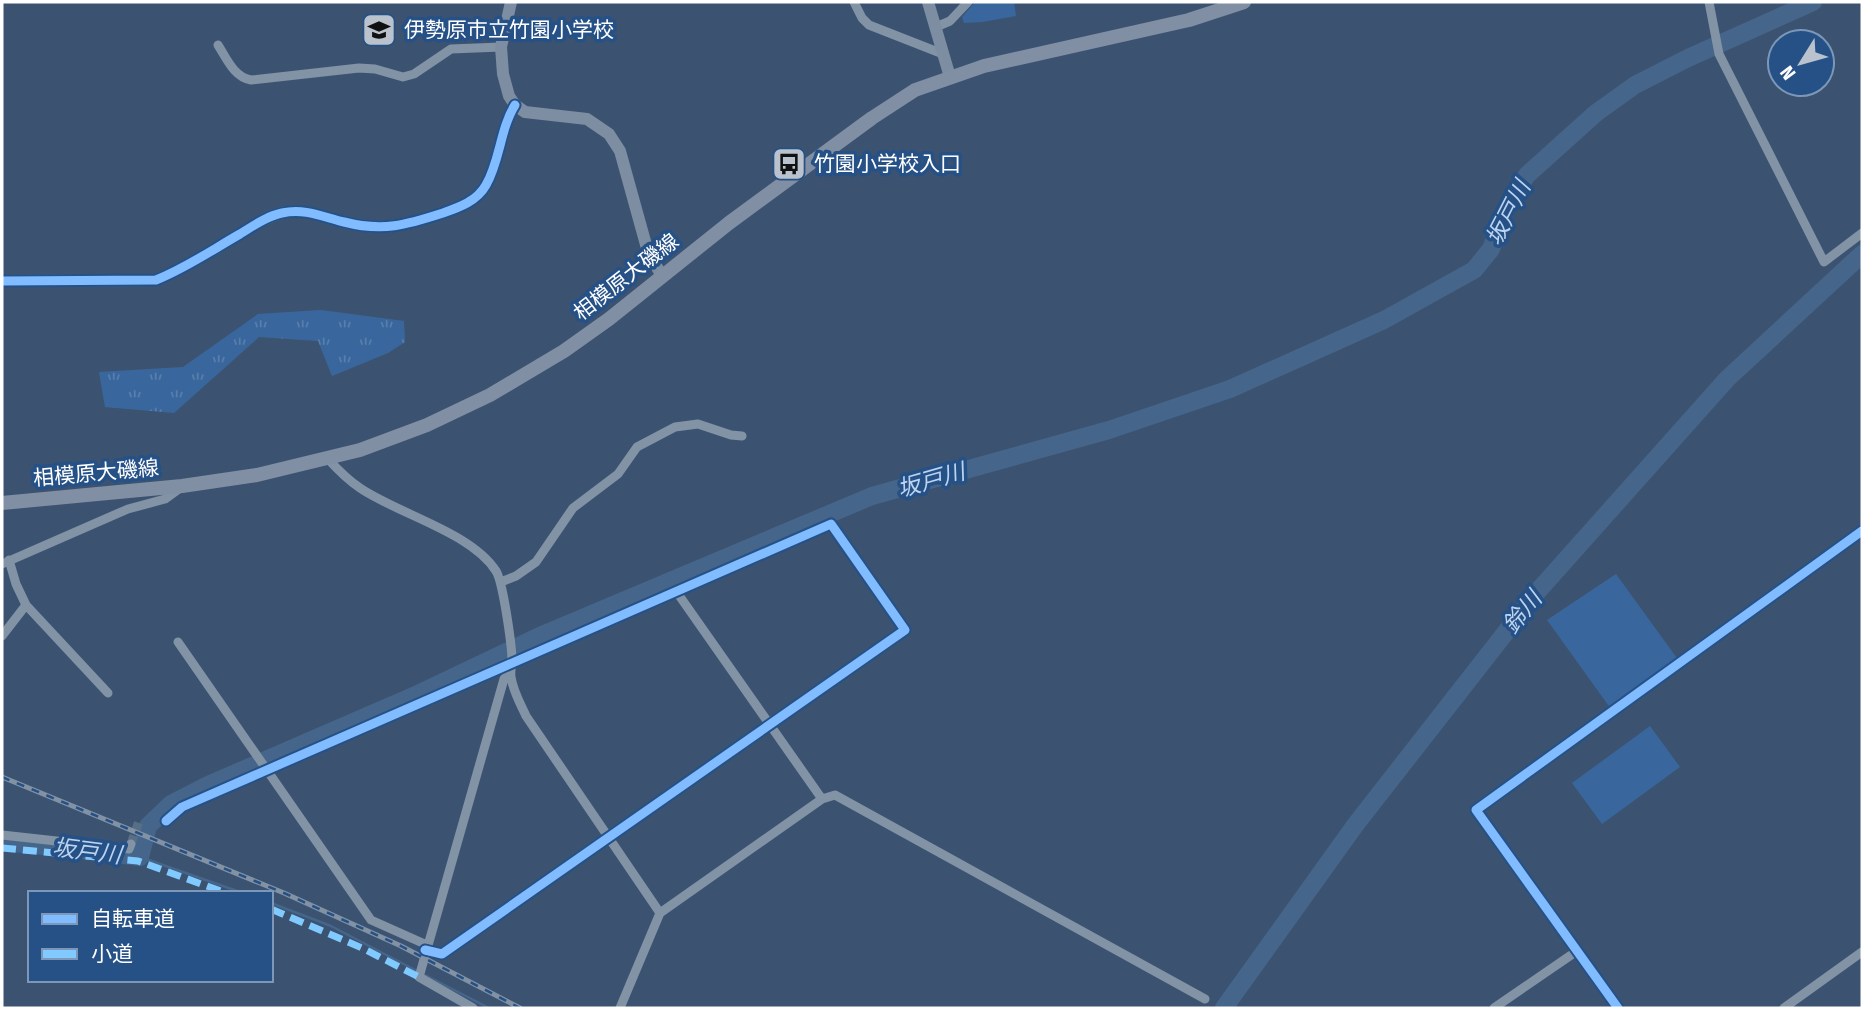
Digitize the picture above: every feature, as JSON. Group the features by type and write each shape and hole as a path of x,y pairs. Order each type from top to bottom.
{"main road":[{"name":"相模原大磯線","path":"2,503 183,486 257,475 360,450 427,425 517,380 609,319 880,112 915,90 950,76 1020,57 1189,20 1244,2"}],"street":[{"path":"511,2 501,47 503,74 509,96 515,105 525,112 587,119 609,134 620,151 648,252 662,276"},
{"path":"854,2 856,10 869,25 943,54"},
{"path":"928,2 950,76"},
{"path":"936,27 950,21 968,2"},
{"path":"1709,2 1719,54 1824,262 1862,233"},
{"path":"218,45 235,71 243,78 251,80 359,68 375,69 403,77 414,74 451,49 501,47"},
{"path":"2,281 156,280 177,272 262,220 279,213 312,212 369,227 388,228 412,224 462,206 478,195 487,183 508,116 515,105"},
{"path":"501,582 516,576 536,562 573,508 618,474 638,447 675,427 698,424 742,436"},
{"path":"328,459 361,489 453,536 478,552 496,572 501,582 512,661 510,672 526,716 660,913"},
{"path":"108,693 26,605 5,562 128,509 165,499 183,486"},
{"path":"166,821 182,807 268,769 512,661 831,524 905,630 442,954 371,920 268,769 178,642"},
{"path":"1618,1008 1476,810 1862,531"},
{"path":"676,590 822,799"},
{"path":"2,636 26,605"},
{"path":"473,1008 419,977 504,679 510,672"},
{"path":"620,1008 660,913 822,799 835,795 1205,999"},
{"path":"2,835 129,849 131,844"},
{"path":"1494,1008 1577,951"},
{"path":"1784,1008 1862,952"}],"green space":[{"path":"975,2 1014,2 1016,16 964,23 962,17"},
{"path":"321,310 404,321 405,342 388,353 332,376 318,341 259,337 174,413 105,407 99,372 183,367 258,314"},
{"path":"1616,574 1679,661 1611,709 1547,620"},
{"path":"1650,726 1680,767 1602,824 1572,783"},
{"path":"2,844 138,858 137,864 2,851"}],"waterway":[{"name":"坂戸川","path":"2,840 140,857 148,826 171,804 208,785 418,694 542,635 872,496 1109,430 1230,389 1384,320 1474,270 1491,249 1508,205 1527,175 1596,113 1635,85 1813,2"},
{"name":"鈴川","path":"1224,1008 1356,824 1538,591 1727,379 1862,254"},
{"path":"140,857 237,891"},
{"path":"273,904 331,926 417,971"},
{"path":"423,974 489,1008"}],"tunnel":[{"path":"131,844 139,821"}],"railway":[{"path":"2,777 284,893 401,946 520,1008"}],"marked path":[{"path":"2,848 138,861 220,891"},
{"path":"273,910 362,948 419,977"}],"cycle path":[{"path":"2,281 156,280 271,216 282,213 306,212 371,227 406,224 443,213 462,206 482,191 491,176 506,124 515,105"},
{"path":"166,821 182,807 831,524 905,630 442,954 425,950"},
{"path":"1618,1008 1476,810 1862,531"}],"place":[{"name":"伊勢原市立竹園小学校","path":"379,30"},
{"name":"竹園小学校入口","path":"789,164"}]}
